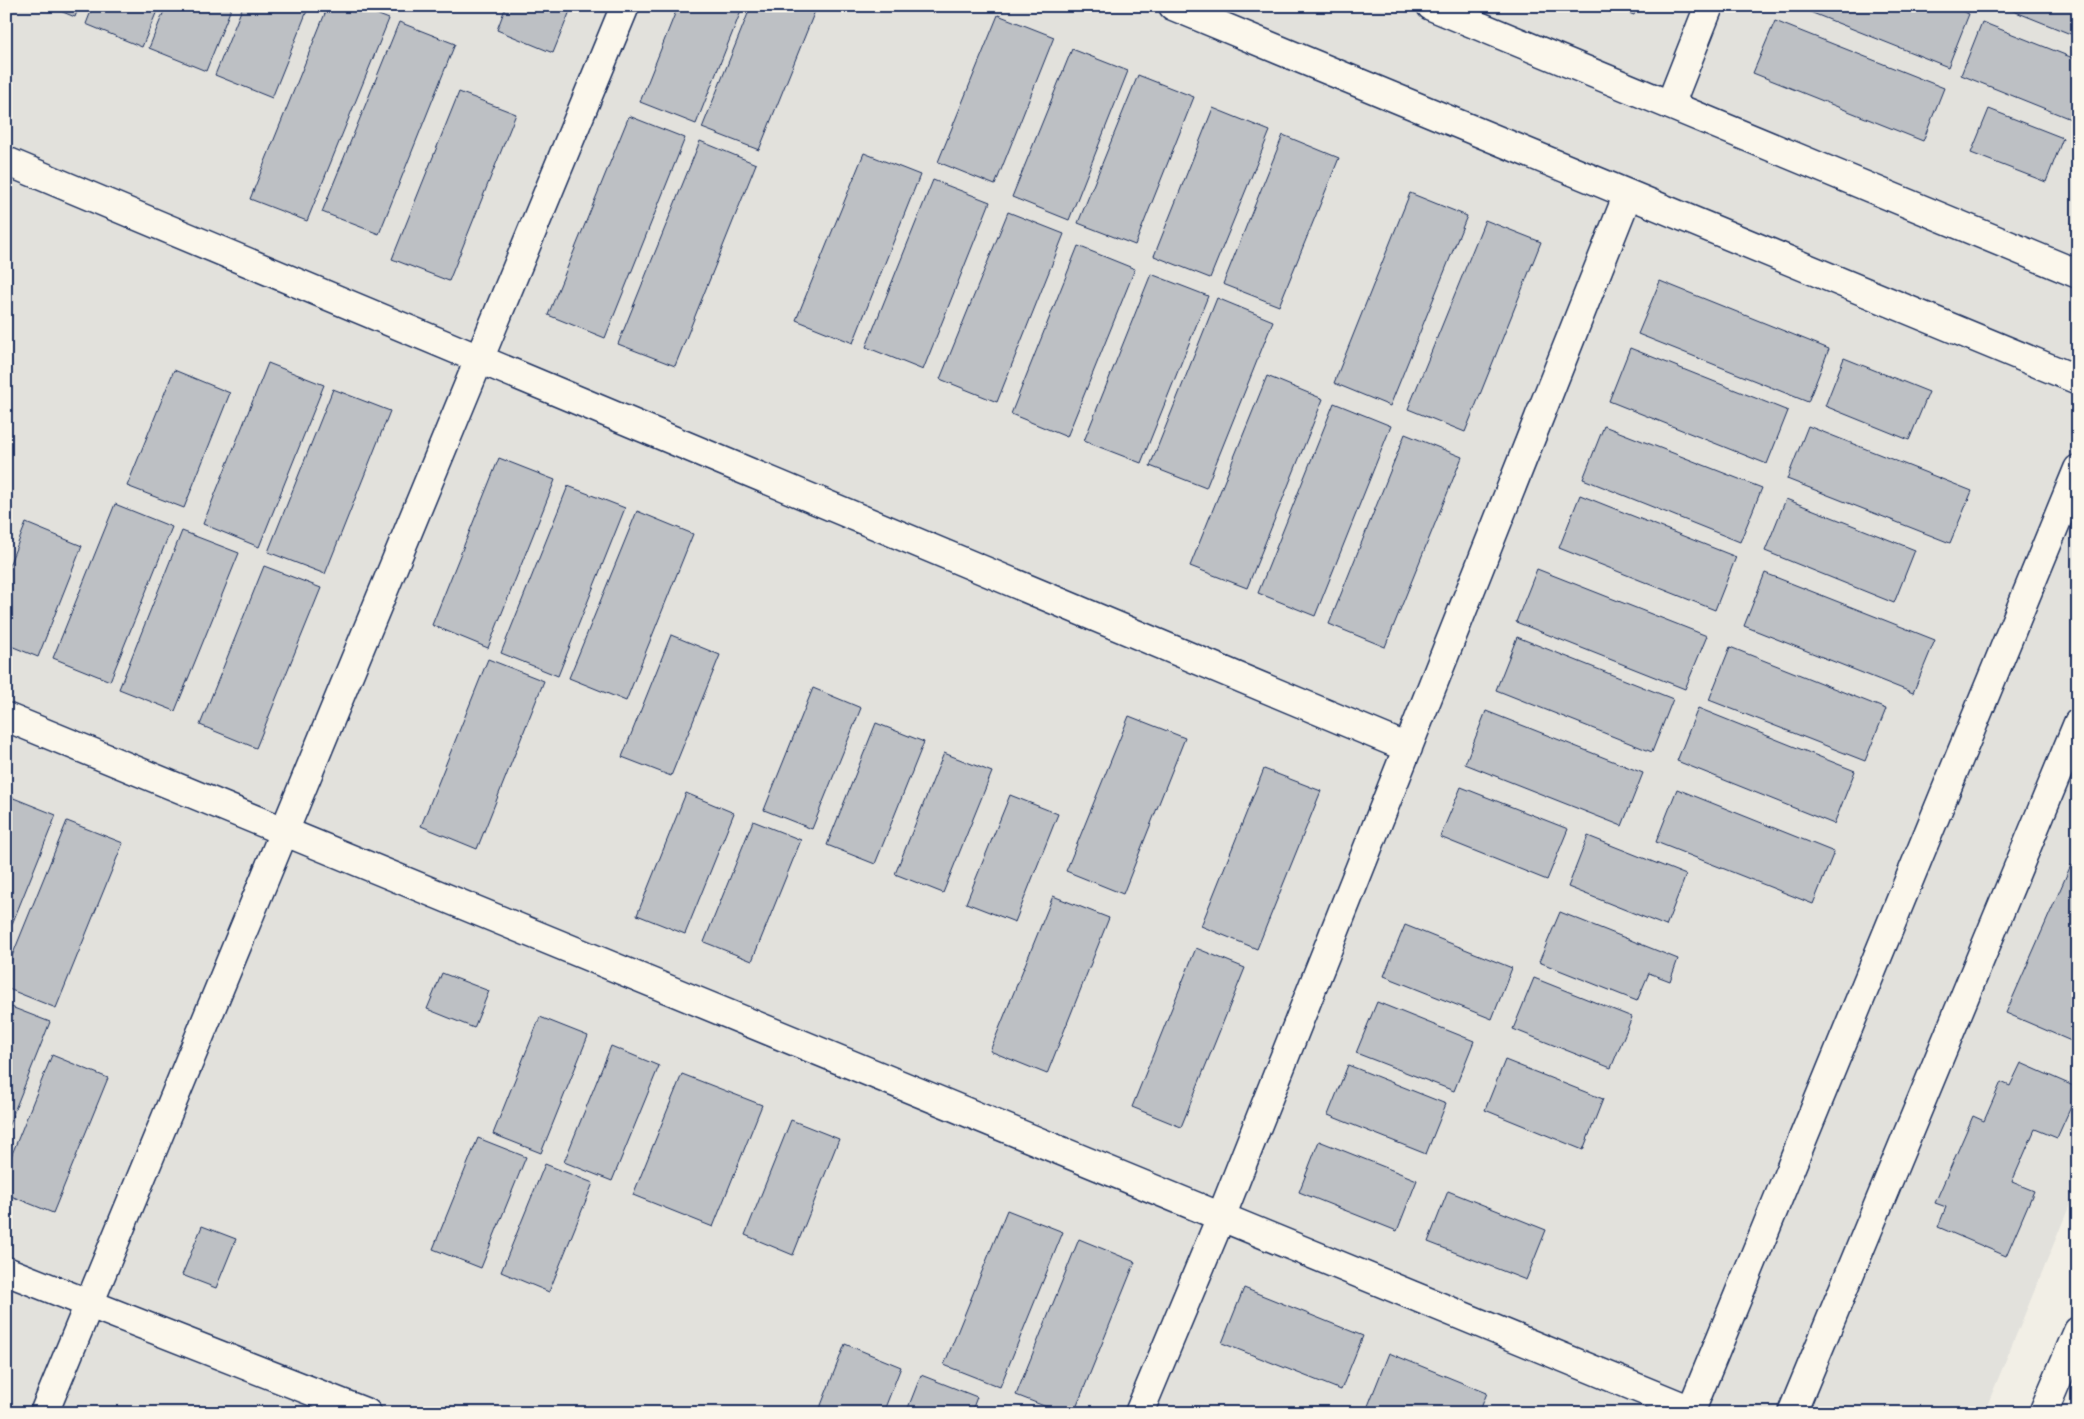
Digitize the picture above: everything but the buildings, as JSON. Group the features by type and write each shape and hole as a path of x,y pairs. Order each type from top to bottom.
{"street":[{"path":"44,1413 625,6"},
{"path":"1173,6 2078,380"},
{"path":"1430,6 2078,274"},
{"path":"1670,105 1709,6"},
{"path":"6,161 1408,748"},
{"path":"1140,1413 1221,1217 1628,194"},
{"path":"6,717 1690,1411 2078,469"},
{"path":"1792,1413 2078,723"},
{"path":"6,1271 367,1413"},
{"path":"2043,1413 2078,1331"}],"shaded area":[{"path":"6,6 2078,6 2078,1185 1984,1413 6,1413"}]}
